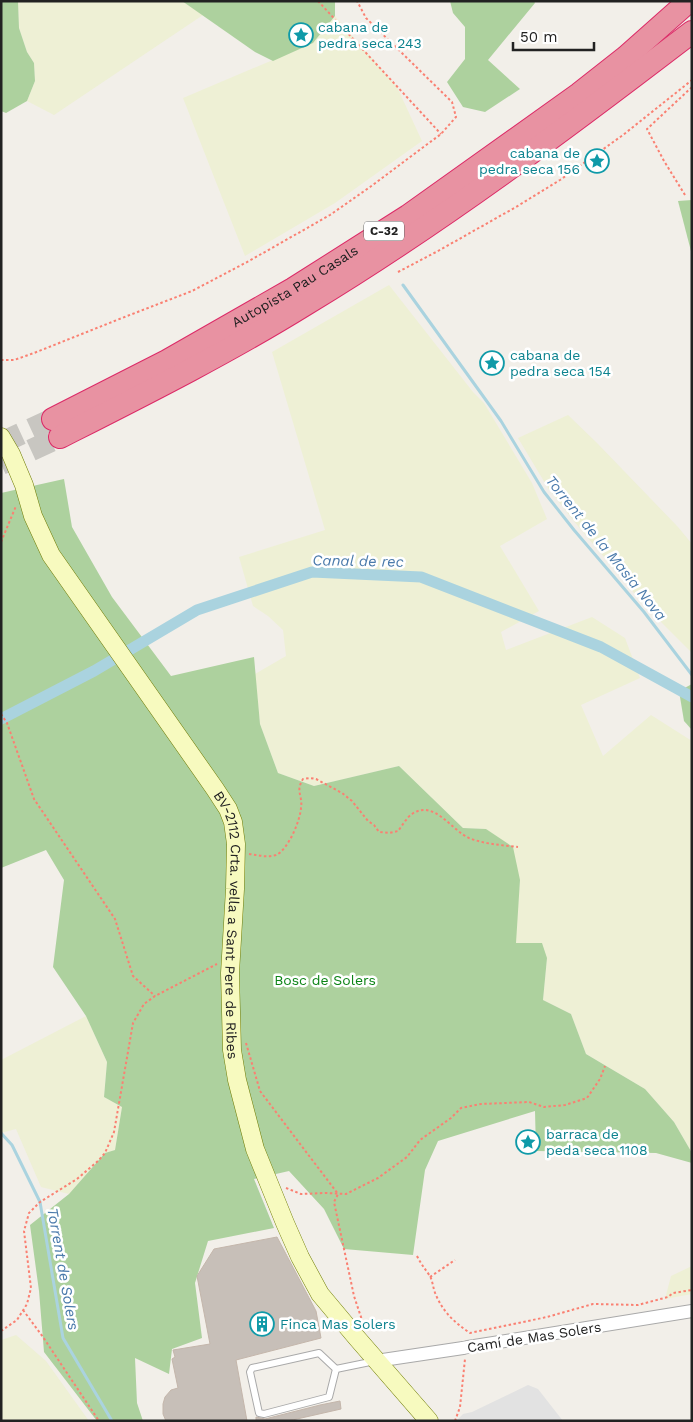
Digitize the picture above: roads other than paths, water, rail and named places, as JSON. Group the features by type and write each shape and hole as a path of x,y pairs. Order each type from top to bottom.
{"highway":[{"name":"Autopista Pau Casals","path":"688,1 626,57 579,94 408,216 292,289 175,356 56,428 179,377 306,304 402,243 592,108 692,32"}],"street":[{"name":"BV-2112 Crta. vella a Sant Pere de Ribes","path":"1,437 11,454 24,485 33,516 58,566 190,752 228,809 233,822 236,852 230,958 232,1050 237,1080 250,1131 269,1186 300,1257 320,1294 429,1421"},
{"name":"Camí de Mas Solers","path":"376,1361 692,1311"}],"lane":[{"path":"336,1369 328,1397 264,1414 259,1413 250,1372 252,1368 319,1354 336,1369 364,1365 376,1361"}],"waterway":[{"name":"Torrent de la Masia Nova","path":"403,285 501,421 544,492 644,612 692,675"},
{"name":"Canal de rec","path":"1,719 94,671 197,610 312,572 421,577 601,647 692,697"},
{"name":"Torrent de Solers","path":"1,1133 12,1145 40,1202 63,1338 112,1421"}],"tunnel":[{"path":"1,443 53,419"},
{"path":"1,464 60,437"}],"place":[{"name":"cabana de pedra seca 243","path":"301,35"},
{"name":"cabana de pedra seca 156","path":"597,161"},
{"name":"cabana de pedra seca 154","path":"492,363"},
{"name":"barraca de peda seca 1108","path":"528,1142"},
{"name":"Finca Mas Solers","path":"262,1324"}],"park label":[{"name":"Bosc de Solers","path":"325,980"}]}
